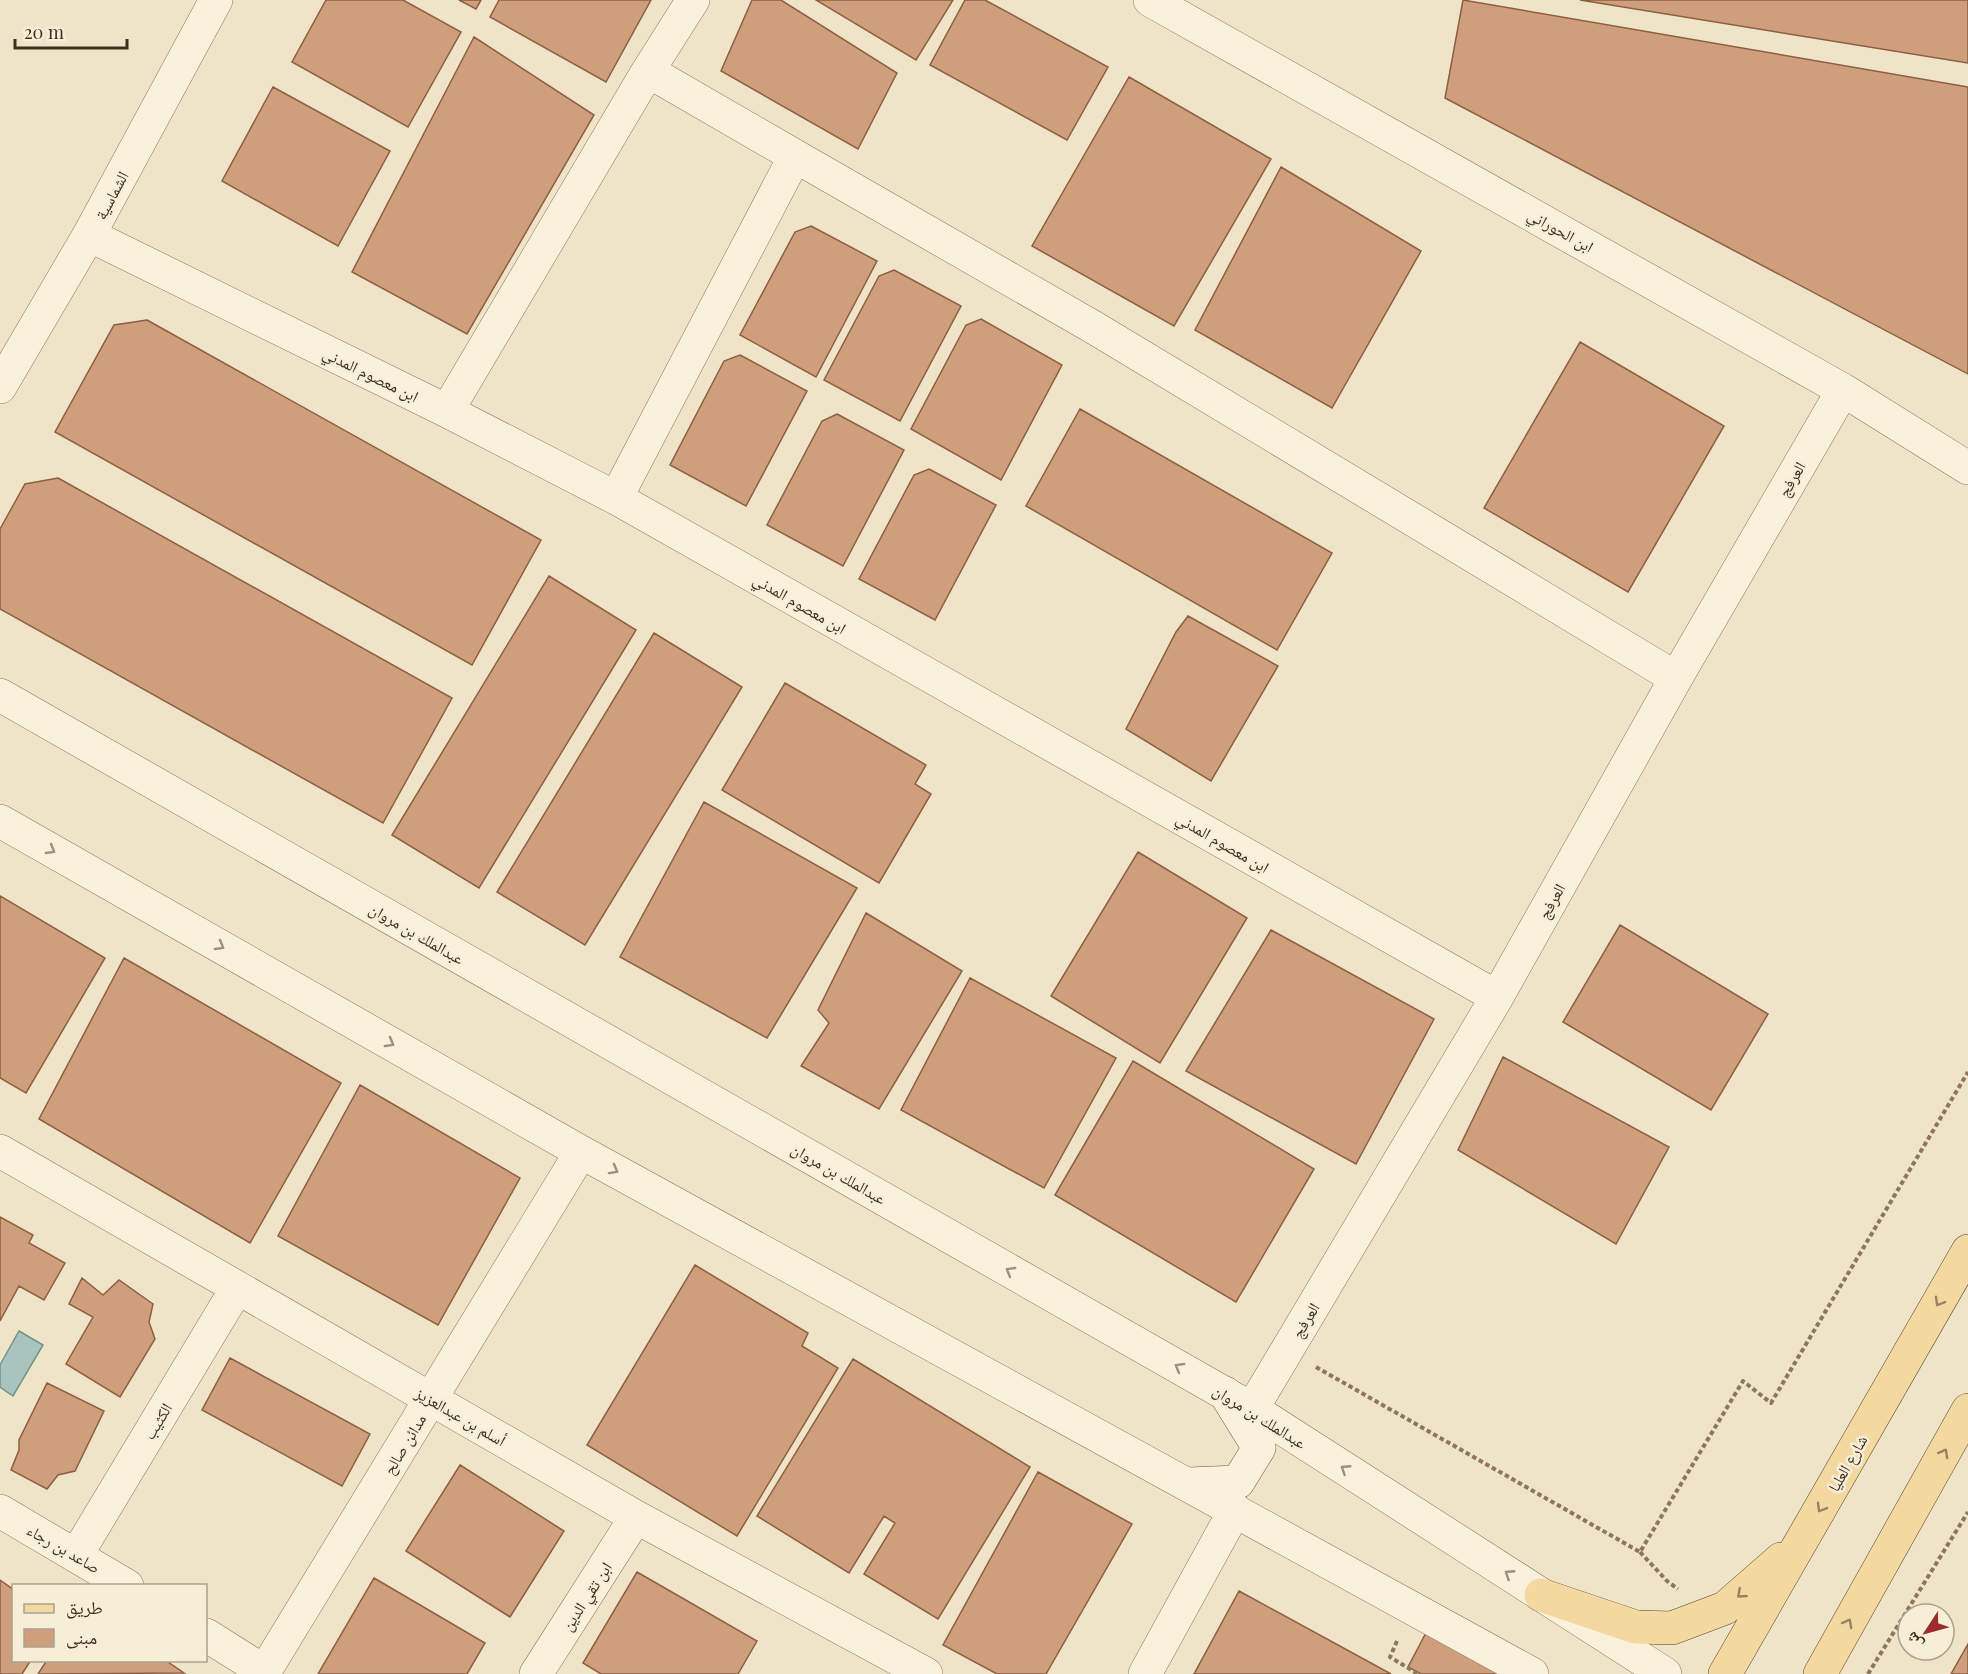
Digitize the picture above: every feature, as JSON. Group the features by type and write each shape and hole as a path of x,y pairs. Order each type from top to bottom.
{"main road":[{"name":"شارع العليا","path":"1725,1674 1968,1251"},
{"path":"1820,1674 1968,1410"},
{"path":"1541,1595 1636,1627 1672,1628 1725,1608 1801,1542"}],"street":[{"name":"الشماسية","path":"0,387 89,236 216,0"},
{"path":"447,411 648,71 693,0"},
{"name":"ابن الحوراني","path":"1150,0 1844,390 1968,468"},
{"path":"648,71 1093,327 1676,678"},
{"path":"616,498 795,156"},
{"name":"ابن معصوم المدني","path":"89,236 447,411 616,498 1497,997"},
{"name":"العرفج","path":"1238,1401 1287,1350 1497,997 1676,678 1844,390"},
{"name":"عبدالملك بن مروان","path":"0,695 1238,1401 1665,1674"},
{"path":"0,821 581,1152 1532,1674"},
{"name":"أسلم بن عبدالعزيز","path":"0,1151 636,1517 926,1674"},
{"name":"مدائن صالح","path":"264,1673 581,1152"},
{"name":"الكثيب","path":"76,1554 237,1288"},
{"path":"1189,1484 1238,1482 1259,1448 1238,1401"},
{"path":"1145,1674 1235,1510"},
{"name":"صاعد بن رجاء","path":"0,1511 124,1584"},
{"name":"ابن تقي الدين","path":"536,1674 636,1517"},
{"path":"207,1636 264,1673"}],"path":[{"path":"1640,1552 1743,1381 1771,1403 1968,1072"},
{"path":"1287,1350 1640,1552 1667,1581"},
{"path":"1868,1674 1968,1512"}],"water":[{"path":"19,1331 43,1345 13,1396 0,1387 0,1365"}],"building":[{"path":"326,0 403,0 461,32 408,127 292,62"},
{"path":"459,0 481,0 476,9"},
{"path":"499,0 651,0 606,82 490,17"},
{"path":"752,0 781,0 897,73 858,149 721,71"},
{"path":"816,0 953,0 916,60"},
{"path":"965,0 985,0 1108,67 1067,140 930,65"},
{"path":"1463,0 1968,87 1968,374 1445,98"},
{"path":"1580,0 1968,0 1968,63"},
{"path":"474,37 594,115 467,334 352,272"},
{"path":"1129,77 1271,159 1174,326 1032,246"},
{"path":"273,87 390,151 338,246 222,181"},
{"path":"1281,167 1421,251 1332,408 1195,330"},
{"path":"811,226 877,261 816,377 740,335 795,232"},
{"path":"894,270 961,306 900,421 824,380 879,276"},
{"path":"981,319 1062,365 1001,480 911,429 966,325"},
{"path":"147,320 541,540 472,665 55,432 114,325"},
{"path":"1580,342 1724,426 1628,592 1484,508"},
{"path":"740,355 807,391 746,506 670,465 724,361"},
{"path":"1080,409 1332,553 1277,650 1026,506"},
{"path":"837,414 904,450 843,566 767,525 822,421"},
{"path":"929,469 996,505 935,620 859,579 914,475"},
{"path":"58,478 452,698 383,823 0,609 0,529 25,484"},
{"path":"549,576 636,630 479,888 392,835"},
{"path":"1188,616 1278,666 1211,781 1126,729 1176,632"},
{"path":"654,633 742,687 585,945 497,892"},
{"path":"785,683 926,765 915,784 931,794 879,883 722,790"},
{"path":"704,802 857,888 767,1038 620,957"},
{"path":"1138,852 1247,918 1160,1063 1051,996"},
{"path":"0,896 105,958 26,1093 0,1078"},
{"path":"866,913 962,971 879,1109 801,1066 829,1023 818,1010"},
{"path":"1620,925 1768,1014 1711,1110 1563,1022"},
{"path":"1271,930 1434,1019 1356,1164 1186,1071"},
{"path":"124,958 341,1083 250,1243 39,1119"},
{"path":"970,978 1116,1058 1044,1188 901,1110"},
{"path":"1503,1057 1669,1147 1616,1244 1458,1150"},
{"path":"1133,1061 1314,1169 1236,1302 1055,1195"},
{"path":"360,1085 520,1178 438,1325 278,1236"},
{"path":"0,1217 33,1235 29,1243 65,1263 44,1300 19,1286 0,1321"},
{"path":"695,1265 808,1333 802,1346 838,1368 737,1536 587,1445"},
{"path":"82,1278 103,1295 119,1280 153,1304 149,1322 155,1339 120,1397 66,1364 93,1317 69,1304"},
{"path":"230,1358 370,1434 342,1486 202,1410"},
{"path":"853,1359 1030,1467 938,1619 864,1574 895,1523 884,1516 849,1573 757,1516"},
{"path":"47,1383 104,1411 75,1471 58,1475 47,1489 11,1470 19,1450 19,1440"},
{"path":"460,1465 564,1531 510,1617 406,1551"},
{"path":"1038,1472 1132,1524 1046,1674 997,1674 943,1645"},
{"path":"637,1572 757,1641 738,1674 601,1674 583,1663"},
{"path":"374,1578 485,1643 467,1674 318,1674"},
{"path":"0,1580 12,1589 12,1662 30,1662 22,1674 0,1674"},
{"path":"1239,1591 1391,1674 1194,1674"},
{"path":"1428,1629 1510,1674 1421,1674 1408,1667"},
{"path":"1968,1644 1968,1674 1951,1674"},
{"path":"46,1662 168,1662 184,1673 38,1674"}]}
